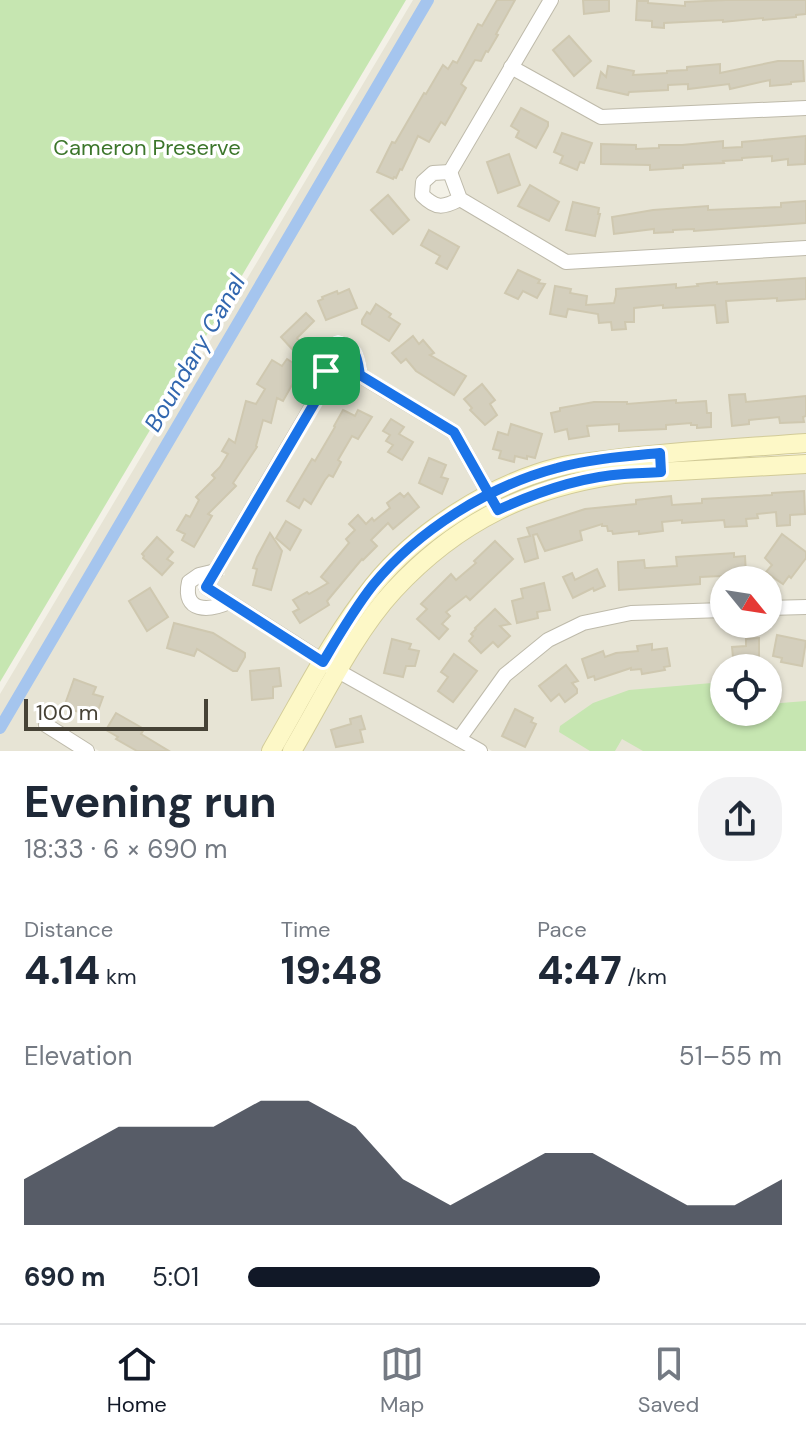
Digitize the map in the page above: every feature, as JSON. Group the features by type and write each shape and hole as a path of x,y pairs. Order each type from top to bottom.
{"street":[{"path":"450,172 551,0"},
{"path":"511,67 601,117 806,108"},
{"path":"450,172 460,199 566,262 806,248"},
{"path":"450,172 433,173 423,182 422,195 431,204 447,207 460,199"},
{"path":"328,380 325,360 328,348 338,343 348,346 356,355 360,375"},
{"path":"480,751 330,666 206,587 338,362 454,432 493,502"},
{"path":"271,751 330,666 363,631 392,592 493,502 661,463 806,443"},
{"path":"661,463 806,464"},
{"path":"216,571 199,575 189,582 187,592 190,601 207,610 229,602"},
{"path":"782,608 806,607"},
{"path":"459,739 505,675 548,640 583,623 631,613 710,610"},
{"path":"292,751 330,666"},
{"path":"46,725 87,751"}],"shaded area":[{"path":"413,0 543,0 445,165 428,168 417,177 417,199 430,210 446,213 461,207 567,269 806,254 806,436 491,486 461,430 367,372 363,355 354,342 340,336 334,337 321,345 318,357 321,378 211,565 184,576 180,590 184,603 194,612 209,616 229,609 314,663 263,751 99,751 43,716 37,727 75,751 0,751 0,694"},
{"path":"560,0 806,0 806,101 602,110 520,65"},
{"path":"514,76 598,123 806,115 806,241 567,256 466,195 458,173"},
{"path":"341,371 449,437 480,492 428,523 320,652 216,585 225,575 336,385"},
{"path":"806,470 806,601 782,602 782,566 710,566 710,604 630,607 579,617 543,635 500,670 457,730 348,669 397,596 472,533 533,502 600,484"},
{"path":"806,614 806,751 492,751 469,737 510,680 552,646 586,629 632,620 710,617 710,638 782,638 782,615"},
{"path":"341,680 467,751 301,751"}],"green space":[{"name":"Cameron Preserve","path":"0,0 406,0 0,682"},
{"path":"710,683 710,726 782,726 782,703 806,701 806,751 643,751 622,739 615,751 590,751 559,732 560,726 593,703 629,690"}],"building":[{"path":"497,0 515,0 488,52 481,61 475,60 461,84 466,88 445,125 441,122 429,142 418,136 396,178 377,172 392,142 395,143 443,65 448,69 453,61 457,63 478,24 482,26"},
{"path":"583,0 609,0 609,11 584,14"},
{"path":"806,0 806,14 763,20 664,23 664,28 652,27 652,21 636,20 637,1 685,6 685,2"},
{"path":"569,36 591,61 574,76 553,50"},
{"path":"778,61 803,61 804,81 770,86 770,80 730,89 729,84 688,89 688,84 668,85 668,90 629,92 628,95 597,88 601,72 606,77 608,66 634,71 633,75 720,64 720,73"},
{"path":"521,108 548,122 536,148 516,137 519,131 511,126"},
{"path":"562,133 592,143 584,163 580,162 577,170 560,163 563,156 554,152"},
{"path":"806,136 805,164 788,165 788,159 772,161 772,156 650,170 650,165 601,164 601,144 636,145 636,149 723,141 723,148 742,147 742,142"},
{"path":"509,154 520,185 498,193 487,162"},
{"path":"530,185 559,202 549,221 518,206"},
{"path":"388,195 409,220 393,234 371,210"},
{"path":"806,201 806,223 654,233 654,229 614,234 612,217 708,206 708,210 781,207 781,203"},
{"path":"573,202 599,208 595,236 566,230"},
{"path":"429,230 459,247 447,269 436,263 440,256 421,245"},
{"path":"518,270 545,284 537,298 523,291 518,299 505,293"},
{"path":"806,278 806,299 726,301 728,322 717,323 715,305 634,308 634,322 625,322 626,329 612,330 611,322 599,323 598,314 568,309 566,317 550,314 555,286 587,296 586,305 614,303 616,289 676,284 676,288 717,282"},
{"path":"349,289 357,308 326,320 318,301 337,291 338,294"},
{"path":"376,304 400,324 389,341 362,324 367,312 370,314"},
{"path":"306,313 314,321 297,338 300,342 292,349 281,337"},
{"path":"413,336 419,344 423,340 434,353 430,355 466,376 454,395 416,371 406,359 401,363 392,353"},
{"path":"287,359 301,368 283,401 277,398 271,423 263,420 257,447 233,483 236,486 208,514 212,516 194,547 182,540 185,534 177,530 186,515 190,517 199,500 196,497 215,478 212,475 228,454 222,451 229,439 235,443 246,401 256,404 265,389 257,384 272,360 282,366"},
{"path":"482,384 495,400 490,404 497,415 485,425 464,399"},
{"path":"745,394 746,402 806,396 804,422 780,423 779,417 749,420 749,424 732,426 729,395"},
{"path":"676,400 676,403 706,401 707,413 711,413 711,427 697,428 691,423 666,425 666,429 619,431 619,424 587,426 589,436 569,439 567,429 555,432 551,413 560,411 560,408 594,402 627,404"},
{"path":"343,410 355,416 358,410 372,417 358,439 352,436 338,460 341,462 333,477 329,475 311,504 304,499 299,508 287,501 312,459 315,461"},
{"path":"391,419 404,427 399,434 413,442 402,460 388,452 393,445 386,441 390,435 383,431"},
{"path":"511,424 542,434 535,458 515,456 514,462 499,458 501,451 493,449 498,432 508,435"},
{"path":"429,458 446,465 441,477 448,479 442,494 419,483"},
{"path":"804,491 805,514 790,515 790,525 777,526 776,512 746,519 747,526 725,527 724,520 682,523 682,520 662,522 663,531 639,534 639,531 613,534 602,524 580,531 582,540 545,551 537,534 533,535 538,558 525,562 518,539 530,536 527,528 585,509 636,504 636,500 671,496 672,505 702,503 702,499"},
{"path":"400,493 404,497 408,493 419,507 393,529 388,523 371,540 377,546 327,601 329,605 300,623 293,612 299,609 293,600 328,583 321,577 349,543 346,539 355,530 349,524 358,515 366,524 372,518 374,521 390,508 387,503"},
{"path":"286,521 301,530 290,550 276,538"},
{"path":"270,533 282,551 271,590 253,585 257,569 253,568"},
{"path":"782,534 806,552 806,558 783,584 782,566 771,566 765,558"},
{"path":"157,537 173,552 167,559 173,563 162,575 142,554"},
{"path":"495,541 513,559 470,600 466,596 446,612 450,616 442,624 448,629 439,639 417,619 427,609 421,604 451,574 456,580 476,563 474,561"},
{"path":"734,553 734,557 745,556 746,566 710,566 710,577 700,577 700,584 619,590 618,562 644,560 645,568 677,566 676,557"},
{"path":"597,569 605,586 573,598 563,577 572,573 575,580"},
{"path":"544,583 550,610 537,612 538,618 517,623 512,601 523,598 521,589"},
{"path":"150,588 168,617 147,631 129,601"},
{"path":"495,609 510,624 500,626 510,636 498,647 493,642 481,653 469,641 473,636 471,634"},
{"path":"174,623 213,633 245,653 237,671 197,649 194,656 167,648"},
{"path":"782,636 806,641 802,666 782,662 782,654 773,654 776,638"},
{"path":"759,638 759,654 733,654 732,647 746,646 746,639"},
{"path":"392,639 411,644 409,649 419,651 415,666 406,666 403,677 384,673"},
{"path":"652,644 652,650 667,648 670,666 664,667 665,670 642,674 641,669 631,668 595,680 594,676 588,678 582,659 603,651 605,657 638,651 637,646"},
{"path":"454,654 477,671 453,702 438,691 448,677 441,672"},
{"path":"566,665 578,681 572,683 577,693 565,702 559,694 551,701 539,686"},
{"path":"279,668 281,686 273,687 273,698 252,700 250,671"},
{"path":"74,679 96,687 93,694 103,697 96,716 64,707"},
{"path":"515,709 533,718 531,722 536,724 525,747 502,736"},
{"path":"116,713 144,729 141,734 169,751 137,751 116,739 118,737 106,730"},
{"path":"361,716 365,729 360,730 363,742 336,747 331,730 351,724 350,719"}],"waterway":[{"name":"Boundary Canal","path":"0,728 428,0"}],"route":[{"path":"326,371 328,348 338,343 348,346 356,355 360,375 454,432 489,495 498,510 530,495 574,482 661,472 660,453 625,457 559,467 519,480 489,495 431,530 405,552 375,583 323,662 206,587 328,380 326,371"}]}
